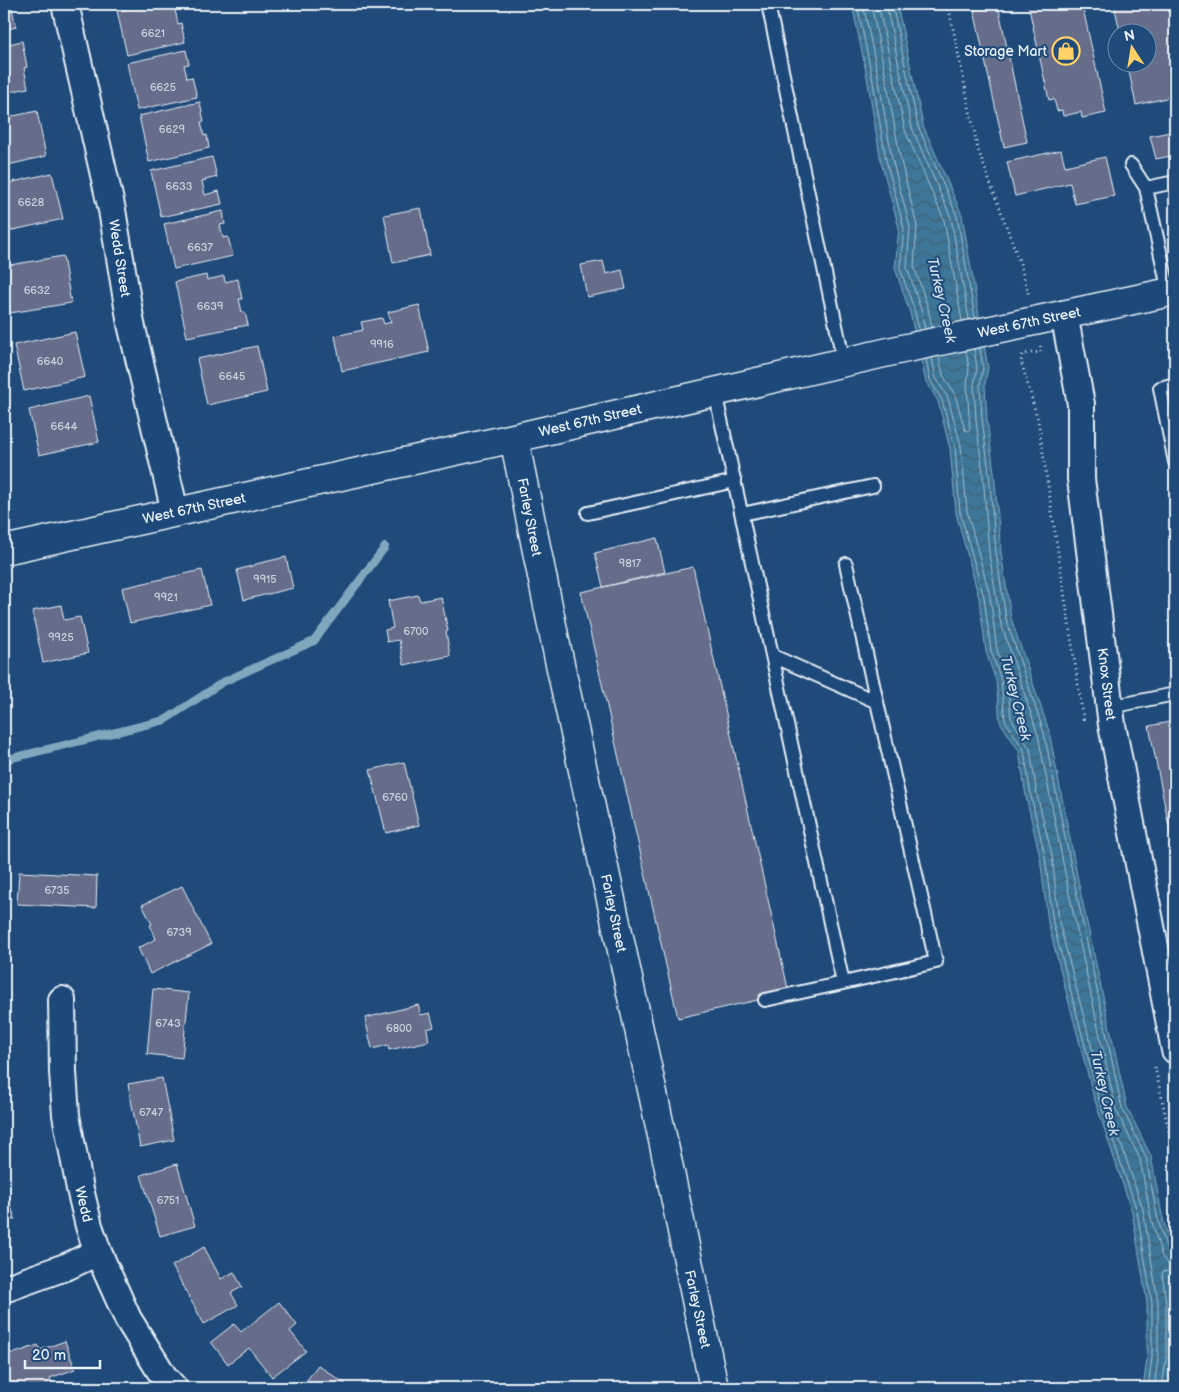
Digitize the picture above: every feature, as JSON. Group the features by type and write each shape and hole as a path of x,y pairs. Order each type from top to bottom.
{"street":[{"name":"Wedd Street","path":"65,4 112,210 131,324 175,512"},
{"name":"West 67th Street","path":"4,550 514,438 893,351 1172,292"},
{"name":"Knox Street","path":"1064,314 1081,404 1081,479 1110,707 1175,1050"},
{"name":"Farley Street","path":"514,438 714,1388"},
{"name":"Wedd","path":"62,1000 63,1072 66,1115 89,1226 98,1252 128,1318 164,1377 174,1388"},
{"path":"4,1289 68,1266 98,1252"}],"lane":[{"path":"768,4 844,363"},
{"path":"1131,165 1146,188 1172,292"},
{"path":"1146,188 1175,182"},
{"path":"1175,384 1160,388 1175,462"},
{"path":"715,392 843,983"},
{"path":"588,513 735,481"},
{"path":"742,514 873,486"},
{"path":"765,1000 936,962 846,564"},
{"path":"773,656 877,702"},
{"path":"1110,707 1175,694"}],"water":[{"name":"Turkey Creek","path":"852,4 897,4 923,125 962,215 988,368 985,385 987,419 1001,552 1011,618 1049,731 1080,890 1127,1107 1151,1156 1162,1215 1175,1262 1175,1380 1173,1388 1143,1388 1147,1358 1147,1303 1132,1212 1094,1098 1048,923 1040,857 1026,797 1019,751 1000,722 996,681 986,652 979,598 956,513 950,449 938,401 926,382 910,313 895,268 899,228 881,162 867,77"}],"building":[{"path":"4,4 11,4 16,27 4,30"},
{"path":"149,4 176,4 178,10 175,10 178,24 181,23 185,42 127,55 117,11"},
{"name":"Storage Mart","path":"1028,4 1082,4 1106,113 1082,118 1081,112 1063,116 1062,110 1057,111 1054,99 1049,100"},
{"path":"1114,4 1175,4 1175,96 1136,105 1129,72 1156,72 1156,22 1118,22"},
{"name":"Storage Mart","path":"998,5 1027,142 1004,147 974,10"},
{"path":"22,41 27,67 24,68 28,88 4,93 4,45"},
{"path":"186,50 189,64 184,65 187,78 192,77 197,97 137,110 127,63"},
{"path":"200,102 204,122 201,122 204,136 207,135 209,148 149,162 139,116"},
{"path":"37,111 46,156 4,166 4,118"},
{"path":"1175,131 1175,155 1156,159 1150,136"},
{"path":"1061,150 1065,166 1105,157 1114,196 1075,204 1070,183 1015,196 1007,162"},
{"path":"212,157 217,177 202,181 205,195 219,191 222,204 161,217 151,171"},
{"path":"52,173 63,219 4,232 4,184"},
{"path":"421,208 430,255 393,263 384,215"},
{"path":"223,211 225,224 220,225 223,238 228,237 233,256 174,269 164,224"},
{"path":"63,256 71,303 10,313 4,266"},
{"path":"603,261 606,274 622,270 626,289 587,297 581,265"},
{"path":"206,275 207,280 224,276 225,282 238,279 242,299 239,299 248,325 187,337 175,282"},
{"path":"419,305 429,352 342,371 335,336 363,330 361,322 382,318 384,324 391,322 388,312"},
{"path":"75,332 85,377 24,391 14,345"},
{"path":"257,346 267,392 207,405 197,359"},
{"path":"89,396 99,442 39,455 29,410"},
{"path":"657,538 665,572 603,587 595,553"},
{"path":"286,557 293,588 244,600 237,570"},
{"path":"693,567 789,993 678,1018 581,592"},
{"path":"202,570 210,605 130,623 122,588"},
{"path":"418,595 420,601 441,597 448,631 446,632 450,656 404,665 399,640 387,642 385,630 393,628 388,601"},
{"path":"61,605 64,620 80,617 88,653 43,663 32,611"},
{"path":"1175,721 1175,857 1149,726"},
{"path":"404,762 419,825 386,833 370,770"},
{"path":"19,872 97,876 96,908 17,904"},
{"path":"182,886 211,944 150,974 138,948 156,939 150,925 152,924 142,905"},
{"path":"153,989 189,993 182,1058 147,1054"},
{"path":"418,1005 421,1015 430,1013 434,1027 427,1029 429,1041 389,1050 388,1045 372,1049 365,1018"},
{"path":"162,1078 174,1140 140,1147 128,1084"},
{"path":"177,1164 195,1226 160,1236 141,1175"},
{"path":"4,1188 15,1219 4,1223"},
{"path":"204,1247 221,1279 234,1272 242,1287 231,1293 238,1305 204,1324 172,1266"},
{"path":"279,1302 297,1325 290,1331 306,1351 272,1377 249,1348 228,1364 211,1342 234,1324 241,1332"},
{"path":"65,1341 75,1369 50,1378 54,1387 4,1388 4,1354 11,1352 12,1354 38,1345 40,1350"},
{"path":"318,1365 351,1388 301,1388"}],"waterway":[{"path":"4,760 165,720 223,682 314,641 385,547"}],"place":[{"name":"Storage Mart","path":"1066,51"}]}
